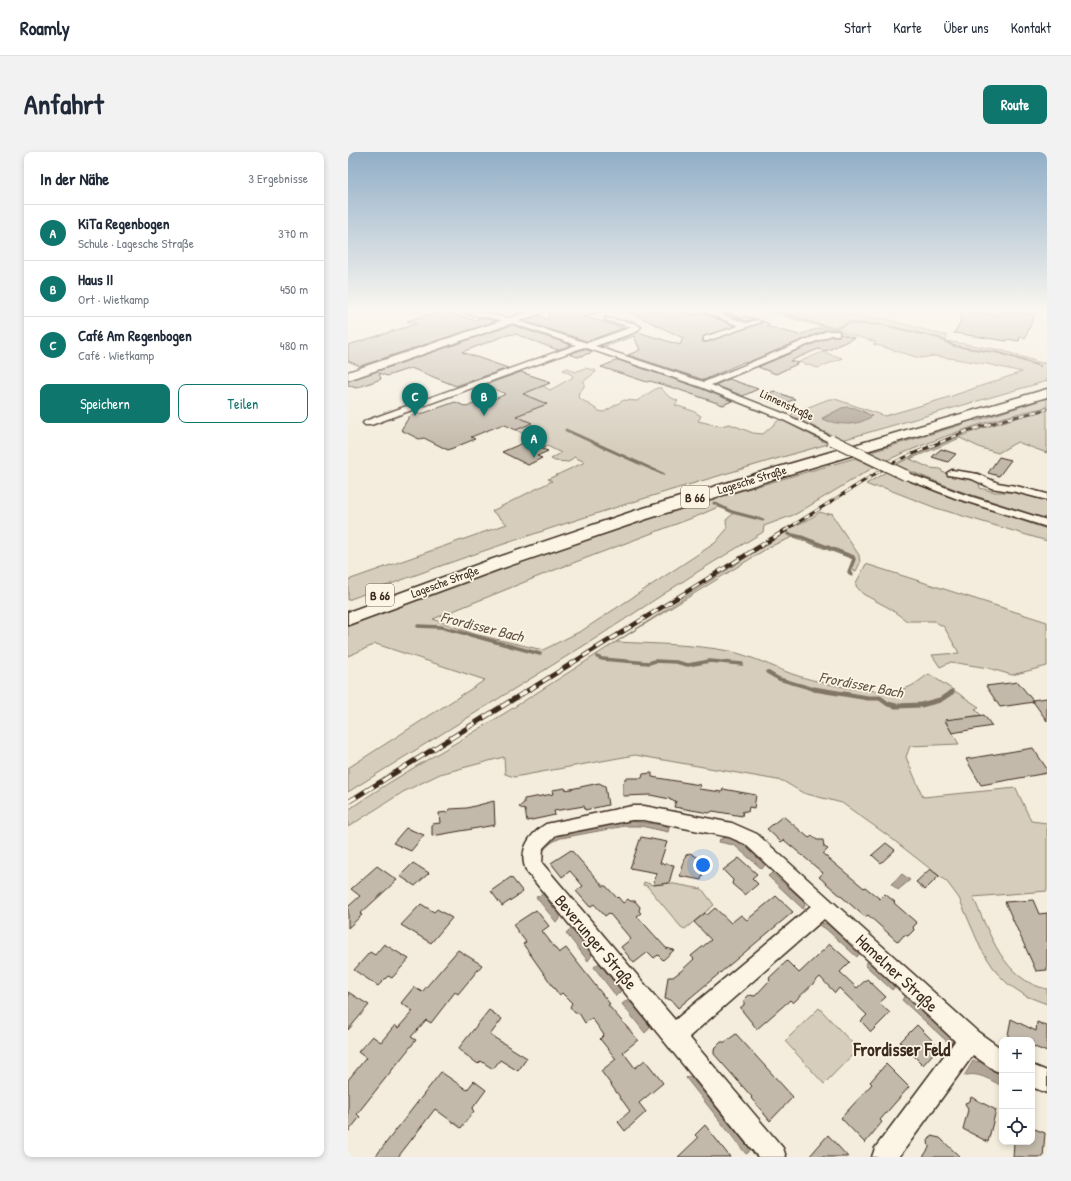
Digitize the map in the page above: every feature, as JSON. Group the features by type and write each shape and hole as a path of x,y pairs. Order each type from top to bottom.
{"highway":[{"name":"Lagesche Straße","path":"348,607 412,582 597,519 809,454 1047,386"},
{"name":"Lagesche Straße","path":"348,619 521,554 624,520 739,484 1047,393"}],"street":[{"path":"348,376 401,358"},
{"path":"368,423 551,358"},
{"name":"Linnenstraße","path":"621,358 704,385 782,416 905,475 959,496 1047,524"},
{"path":"704,385 770,358"},
{"path":"952,473 974,476 995,486 1016,489 1047,497"},
{"name":"Hamelner Straße","path":"535,844 542,835 552,829 632,813 732,830 751,839 970,1040 999,1060"},
{"name":"Beverunger Straße","path":"535,844 531,856 533,866 774,1157"},
{"path":"674,1036 824,906"},
{"path":"884,1157 970,1040"},
{"path":"1035,1077 1047,1082"}],"shaded area":[{"path":"809,358 842,358 818,368 799,362"},
{"path":"949,358 1025,358 1041,363 1047,363 1047,381 842,440 791,416 793,413 829,399 835,399 885,416 943,399 1022,372 987,364","holes":["848,407 865,412 871,417 850,424 822,418 842,408"]},
{"path":"568,368 575,372 585,368 595,370 596,372 584,381 583,389 579,392 578,397 599,411 604,412 624,400 637,401 657,388 661,388 668,396 678,401 675,405 693,411 701,416 698,421 720,426 730,424 753,433 763,434 780,419 828,444 707,479 527,536 348,600 348,580 507,524 492,511 552,481 548,479 585,462 574,457 569,462 555,461 551,459 561,453 516,430 516,416 539,401 520,394 540,384 550,390 573,377 563,370"},
{"path":"1047,398 1047,407 1005,417 964,430 925,444 885,461 868,453 961,425 971,419 976,421"},
{"path":"842,408 855,408 872,416 860,422 847,424 834,423 822,419"},
{"path":"1047,410 1047,453 1017,442 998,453 981,448 960,438 910,459 930,468 941,469 942,472 945,473 973,478 979,483 980,488 995,492 1016,492 1047,499 1047,519 957,490 895,465 970,433"},
{"path":"855,458 874,467 796,514 764,526 763,532 699,571 593,640 348,792 348,768 485,680 376,644 348,656 348,626 568,545 656,515 701,501 702,502","holes":["718,507 735,512 726,520 727,529 715,543 583,630 543,650 474,634 433,619"]},
{"path":"886,472 953,498 1047,529 1047,541 936,508 882,487 873,487 866,484"},
{"path":"820,512 826,514 832,513 859,555 860,563 856,571 852,570 853,559 793,537 771,546 627,635 796,525 808,520"},
{"path":"866,564 1047,622 1047,666 1012,675 988,668 951,662 940,667 932,655 959,653 944,627 934,621 907,621 889,608 863,594 856,586 856,583"},
{"path":"616,642 687,646 729,651 753,658 804,678 833,685 865,690 881,691 906,688 915,684 929,674 979,707 975,709 981,715 945,721 959,744 910,746 906,757 923,797 1016,788 1031,821 1047,823 1047,891 973,897 992,940 1000,953 1019,976 1032,984 1047,989 1047,1004 1026,996 1008,984 997,973 981,949 959,898 947,882 887,835 842,803 803,793 783,781 635,755 514,777 505,774 504,757 440,774 403,792 348,827 348,810 406,772 466,737"},
{"path":"630,821 665,825 669,828 668,832 641,826 625,826 561,838 555,840 542,853 540,849 554,836"},
{"path":"727,837 738,841 753,851 765,865 762,869 734,845 719,842 720,839"},
{"path":"772,873 804,901 805,905 803,909 768,876"},
{"path":"902,874 910,880 898,890 891,884"},
{"path":"644,882 653,885 669,883 702,889 714,905 685,929 681,927 647,886 643,885"},
{"path":"543,894 560,916 560,919 556,922 536,897"},
{"path":"826,923 857,950 859,954 857,957 826,929 818,924"},
{"path":"570,929 574,931 592,955 588,961 566,933"},
{"path":"867,962 871,963 893,983 894,988 892,990 865,965"},
{"path":"599,963 621,991 616,996 594,967"},
{"path":"904,997 909,998 953,1038 952,1046 902,1000"},
{"path":"626,1001 632,1003 650,1026 645,1033 622,1004"},
{"path":"819,1008 858,1049 824,1084 785,1041"},
{"path":"973,1061 983,1062 999,1073 999,1084 979,1075 964,1076"},
{"path":"688,1076 691,1077 749,1148 749,1152 746,1154 686,1078"}],"building":[{"path":"348,358 384,358 360,366 348,361"},
{"path":"416,358 479,358 508,368 456,386 411,368 387,376 379,373 381,379 356,388 348,385 348,381"},
{"path":"637,358 758,358 746,363 744,362 704,380"},
{"path":"779,358 797,358 790,361 799,363 776,374 758,367"},
{"path":"618,360 700,388 732,401 723,405 677,389 650,381 647,382 601,367"},
{"path":"521,372 550,383 523,394 547,404 516,416 532,423 516,430 505,425 501,425 471,437 475,439 448,450 424,438 419,439 401,430 409,417 415,414 424,413 455,402 467,407 473,404 478,406 506,394 484,385"},
{"path":"729,379 758,389 743,396 715,385"},
{"path":"774,391 795,399 781,405 759,397"},
{"path":"530,440 546,447 542,449 548,451 537,456 542,458 528,465 502,452"},
{"path":"941,449 956,454 948,462 932,457"},
{"path":"999,457 1011,460 999,476 988,473"},
{"path":"1018,682 1034,702 1000,707 986,686"},
{"path":"1047,698 1047,721 1032,700"},
{"path":"984,715 992,726 952,733 945,720"},
{"path":"1033,748 1047,769 1047,773 981,785 966,759"},
{"path":"652,773 652,777 700,785 699,789 722,792 723,789 756,795 754,808 749,807 748,812 743,811 742,816 713,811 709,813 674,807 676,801 650,795 623,796 623,783 625,778 642,778 643,774"},
{"path":"599,783 605,786 608,805 585,810 584,806 554,811 555,815 527,821 525,810 519,807 524,803 524,799 553,794 552,790 565,788 566,790"},
{"path":"494,801 495,825 432,836 432,824 440,823 439,813 448,812 450,809 467,808"},
{"path":"783,816 809,838 812,836 817,840 823,840 824,847 828,849 823,854 864,888 865,887 880,899 885,894 895,902 894,903 917,923 913,927 914,930 908,936 904,935 898,942 868,915 865,917 819,877 823,873 784,840 781,842 767,829"},
{"path":"406,828 424,835 411,851 393,843"},
{"path":"641,837 667,842 660,863 674,865 669,883 653,885 657,873 630,868"},
{"path":"886,843 895,850 881,863 872,855"},
{"path":"571,850 603,886 606,886 623,903 628,899 630,901 635,901 640,907 639,911 641,913 637,916 666,948 674,950 663,960 658,955 654,958 648,952 634,963 621,947 631,939 609,913 605,916 594,904 590,907 576,891 583,886 570,871 562,877 551,863"},
{"path":"690,853 697,857 707,859 701,880 680,876 686,855"},
{"path":"739,858 757,874 752,878 758,884 745,895 732,884 733,880 723,870"},
{"path":"413,863 429,873 415,886 400,876"},
{"path":"377,866 397,880 360,914 362,915 348,928 348,905 349,906 360,896 351,889"},
{"path":"930,869 939,876 925,890 916,882"},
{"path":"511,877 523,892 502,906 491,891"},
{"path":"776,896 793,912 678,1008 671,1000 665,999 668,977 673,977 681,971 694,959 691,956 711,940 694,922 705,913 707,915 715,908 731,923 741,915 747,920"},
{"path":"1033,900 1039,914 1047,913 1047,970 1036,971 1005,902"},
{"path":"421,904 434,912 437,909 452,918 431,943 401,925"},
{"path":"536,910 549,926 542,931 559,953 566,948 610,1004 608,1005 638,1040 623,1052 635,1068 645,1060 663,1083 639,1103 646,1112 625,1131 618,1122 630,1111 601,1071 616,1059 600,1039 604,1035 592,1018 585,1023 579,1013 575,1013 570,1007 572,1003 562,993 559,995 523,944 526,942 513,925"},
{"path":"384,944 409,959 392,978 388,976 378,986 354,970 370,952 375,955"},
{"path":"830,944 850,962 840,972 857,988 867,979 886,997 879,1003 890,1013 871,1032 861,1021 867,1015 839,988 835,993 820,977 793,1003 790,1000 757,1029 740,1008 744,1005 744,1000 749,995 755,996 770,980 769,978 787,961 799,973"},
{"path":"458,950 482,965 458,994 455,992 431,1023 426,1020 411,1037 416,1040 357,1114 360,1117 348,1132 348,1080 366,1058 358,1052 372,1036 381,1042 395,1025 398,1028 413,1011 401,1003 414,987 422,992"},
{"path":"348,992 369,1005 348,1030"},
{"path":"489,1010 502,1019 490,1035 527,1058 518,1071 500,1060 493,1069 481,1061 478,1064 458,1049"},
{"path":"1011,1019 1036,1031 1037,1022 1047,1026 1047,1052 1035,1047 1035,1037 1008,1037"},
{"path":"917,1025 939,1047 923,1065 900,1042"},
{"path":"736,1034 793,1097 770,1121 751,1098 752,1097 714,1054 714,1049 721,1042 725,1042"},
{"path":"886,1064 909,1087 880,1120 882,1122 865,1143 841,1118 872,1084 870,1082"},
{"path":"441,1072 467,1090 474,1081 486,1090 472,1109 474,1111 461,1128 435,1109 398,1157 375,1157"},
{"path":"971,1097 996,1110 988,1142 963,1129 968,1110 965,1103 970,1101"},
{"path":"705,1125 730,1157 678,1157 698,1138 695,1135"},
{"path":"1035,1129 1045,1133 1043,1157 1013,1157 1014,1145 1035,1145"},
{"path":"828,1135 848,1157 809,1157"},
{"path":"931,1136 940,1138 960,1157 923,1157 929,1148 928,1141"}],"waterway":[{"path":"1015,358 1040,366"},
{"name":"Frordisser Bach","path":"566,430 663,474"},
{"name":"Frordisser Bach","path":"714,503 732,512 763,520"},
{"name":"Frordisser Bach","path":"788,534 801,537 853,557 854,559 849,572 852,575"},
{"name":"Frordisser Bach","path":"418,626 441,627 540,654"},
{"name":"Frordisser Bach","path":"597,657 602,659 649,663 655,661 676,662 688,665 710,661 742,664"},
{"name":"Frordisser Bach","path":"767,672 779,679 817,690"},
{"name":"Frordisser Bach","path":"814,689 868,698 880,698 888,704 896,706 921,705 940,700 952,692"}],"railway":[{"path":"784,531 891,464 910,455 967,431 1006,419 1047,409"},
{"path":"529,690 786,530"},
{"path":"348,802 530,689"}],"place":[{"name":"Café Am Regenbogen","path":"415,416"},
{"name":"Haus II","path":"484,416"},
{"name":"KiTa Regenbogen","path":"534,458"}],"district":[{"name":"Frordisser Feld","path":"902,1050"}]}
